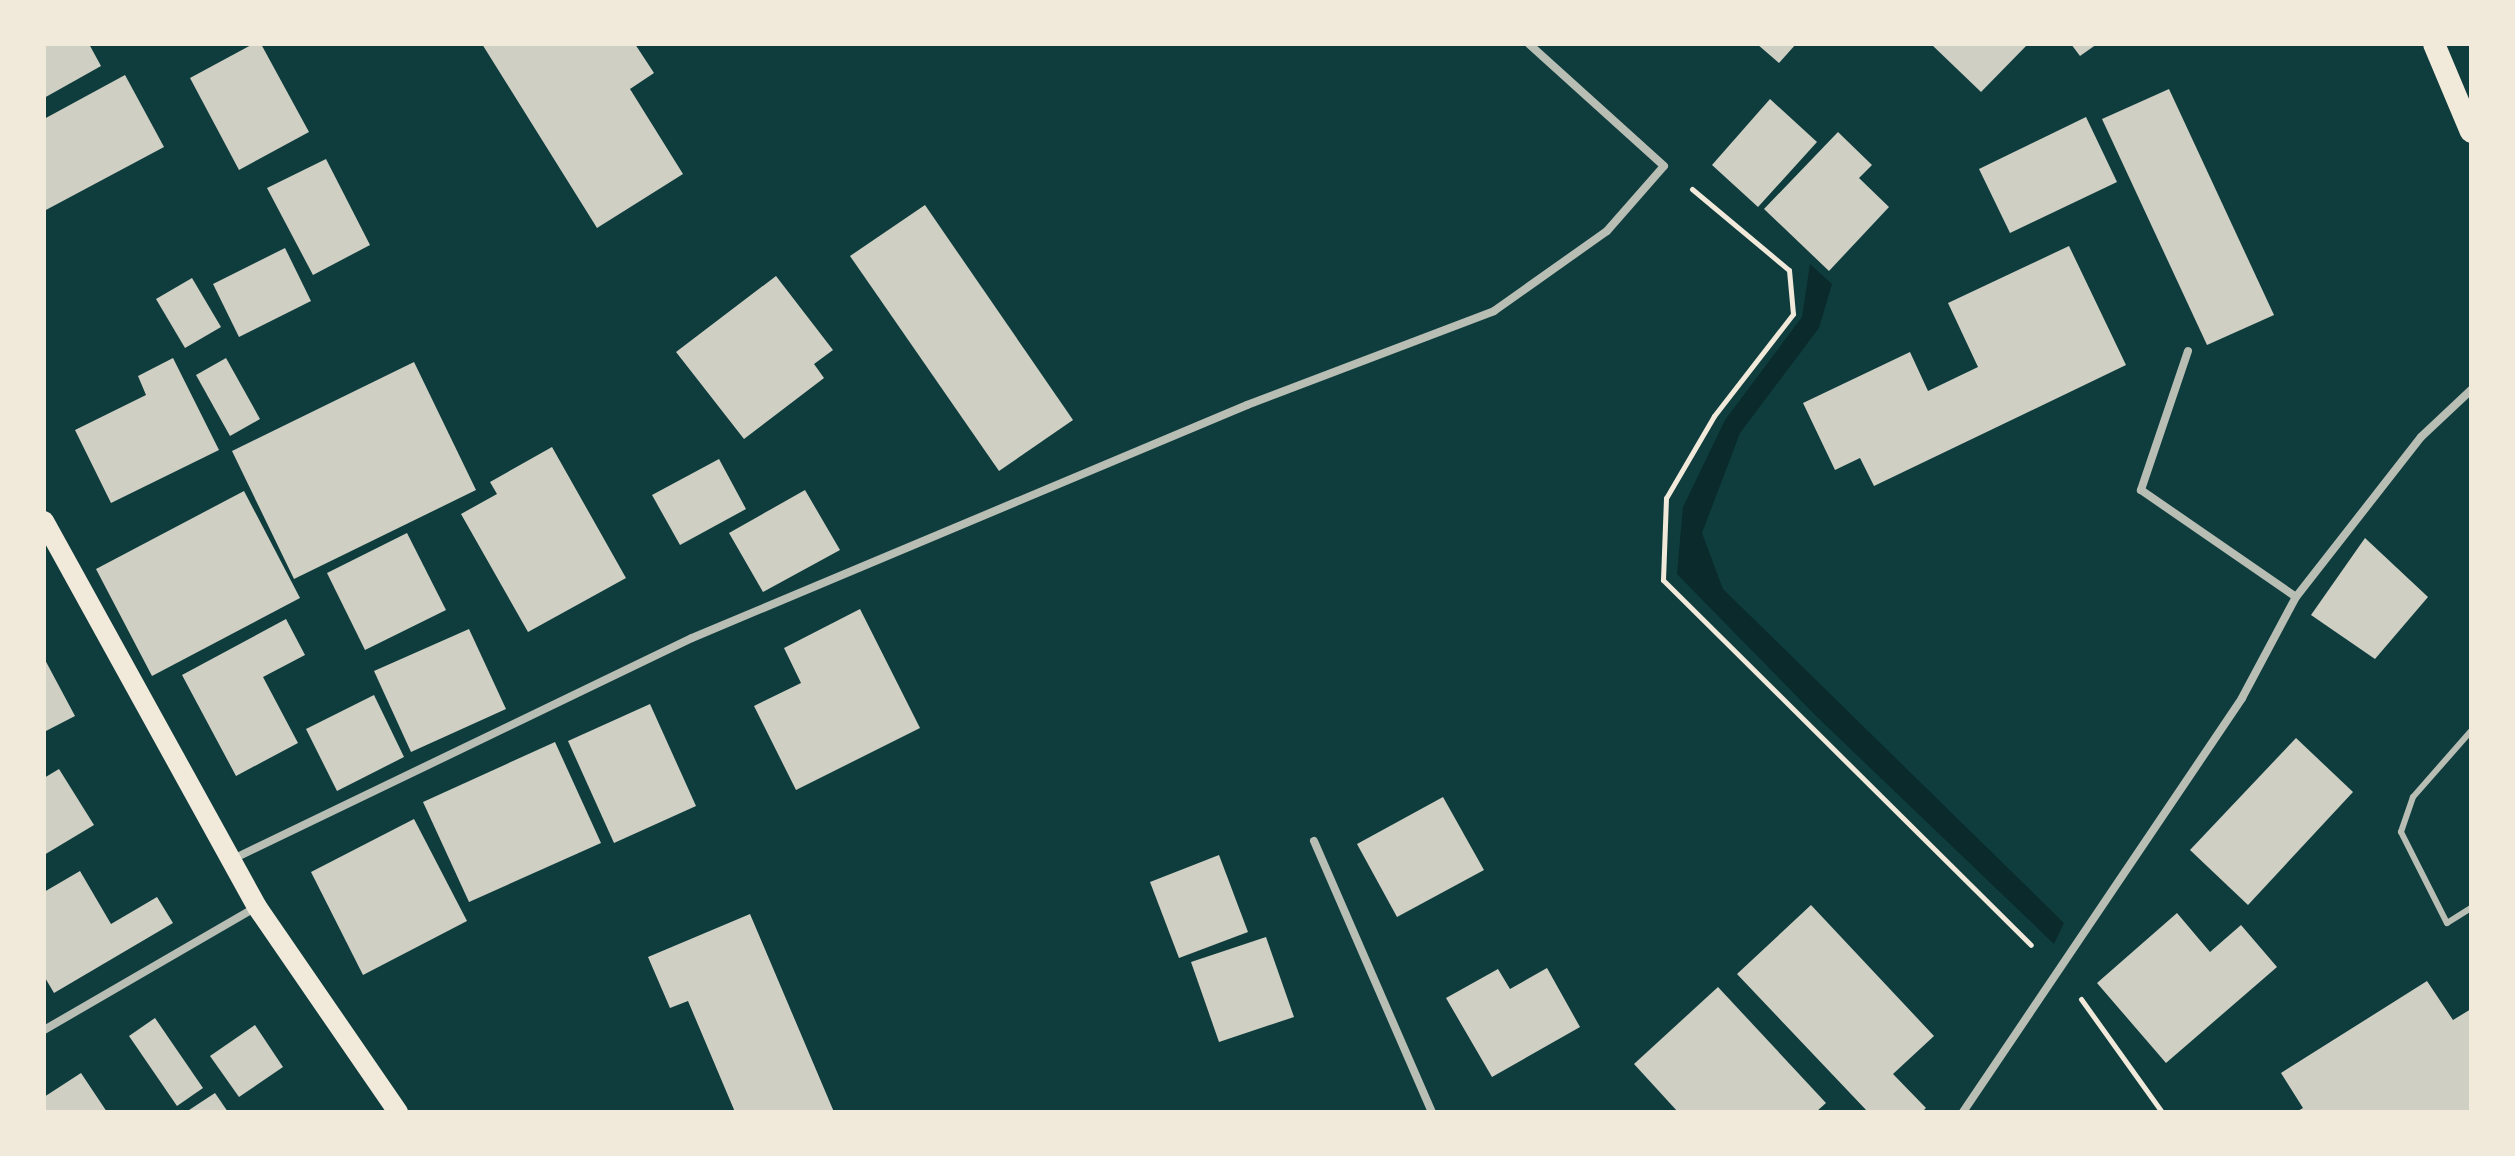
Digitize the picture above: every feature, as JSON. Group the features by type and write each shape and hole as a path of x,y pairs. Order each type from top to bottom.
{"highway":[{"path":"2434,44 2471,132"}],"main road":[{"path":"44,521 257,907 398,1112"}],"street":[{"path":"233,859 692,638 1247,405 1494,311 1607,231 1664,166 1529,44"},
{"path":"2188,351 2141,490 2296,597"},
{"path":"1963,1112 2242,698 2296,597 2421,437 2471,390"},
{"path":"1314,841 1432,1112"},
{"path":"44,1030 257,907"}],"lane":[{"path":"2471,731 2413,797 2401,832 2447,923 2471,908"}],"path":[{"path":"1664,166 1789,270 1793,314 1714,416 1666,498 1663,580 2058,973 2103,1024 2162,1112"}],"water":[{"path":"1810,264 1832,284 1819,328 1740,433 1702,533 1723,589 2064,923 2054,944 1817,717 1677,574 1683,507 1725,420 1802,317"}],"building":[{"path":"44,44 89,44 101,66 44,98"},
{"path":"253,44 261,44 309,132 239,170 190,78"},
{"path":"482,44 635,44 654,73 630,89 683,174 597,228"},
{"path":"1757,44 1796,44 1779,63"},
{"path":"1931,44 2028,44 1981,92"},
{"path":"2071,44 2097,44 2080,56"},
{"path":"125,75 164,147 44,211 44,119"},
{"path":"2169,89 2274,315 2207,345 2102,119"},
{"path":"1770,99 1817,142 1758,207 1712,165"},
{"path":"2086,117 2117,182 2010,233 1979,169"},
{"path":"1838,132 1872,165 1859,178 1889,207 1829,271 1764,209"},
{"path":"326,159 370,245 313,275 267,188"},
{"path":"925,205 1073,420 999,471 850,256"},
{"path":"2069,246 2126,365 1874,486 1860,458 1835,470 1803,403 1910,352 1928,391 1978,367 1948,303"},
{"path":"285,248 311,301 239,337 213,284"},
{"path":"776,276 833,350 814,364 824,378 744,439 676,352"},
{"path":"192,278 221,327 185,348 156,299"},
{"path":"173,358 219,450 111,503 75,430 146,395 138,376"},
{"path":"226,358 260,419 230,436 196,375"},
{"path":"414,362 476,490 294,579 232,451"},
{"path":"552,447 626,578 528,632 461,514 497,494 490,482"},
{"path":"719,459 746,509 680,545 652,495"},
{"path":"805,490 840,550 763,592 729,533"},
{"path":"244,491 300,598 152,676 96,569"},
{"path":"407,533 446,610 365,650 327,573"},
{"path":"2365,538 2428,597 2375,659 2311,615"},
{"path":"860,609 920,728 796,790 754,706 801,683 784,648"},
{"path":"286,619 305,655 263,677 298,743 236,776 182,675"},
{"path":"469,629 506,709 411,752 374,671"},
{"path":"44,658 75,716 44,732"},
{"path":"374,695 404,757 337,791 306,729"},
{"path":"650,704 696,806 614,843 568,741"},
{"path":"2296,738 2353,792 2248,905 2190,850"},
{"path":"555,742 601,843 469,902 423,802"},
{"path":"59,769 94,825 44,855 44,778"},
{"path":"1443,797 1484,870 1397,917 1357,844"},
{"path":"414,819 467,921 363,975 311,872"},
{"path":"1219,855 1248,932 1179,958 1150,882"},
{"path":"80,871 111,924 157,897 173,923 54,993 44,976 44,892"},
{"path":"1811,905 1934,1036 1893,1074 1926,1108 1922,1112 1868,1112 1737,974"},
{"path":"2177,913 2210,952 2241,925 2277,967 2166,1063 2097,983"},
{"path":"750,914 834,1112 735,1112 688,1001 670,1008 648,957"},
{"path":"1266,937 1294,1017 1219,1042 1191,962"},
{"path":"1547,968 1580,1027 1492,1077 1446,998 1498,969 1510,989"},
{"path":"2427,981 2453,1020 2471,1009 2471,1112 2296,1112 2303,1108 2281,1073"},
{"path":"1718,987 1826,1103 1816,1112 1678,1112 1634,1064"},
{"path":"155,1018 203,1088 177,1106 129,1036"},
{"path":"255,1025 283,1067 239,1097 210,1056"},
{"path":"81,1073 107,1112 44,1112 44,1097"},
{"path":"215,1093 228,1112 186,1112"}]}
